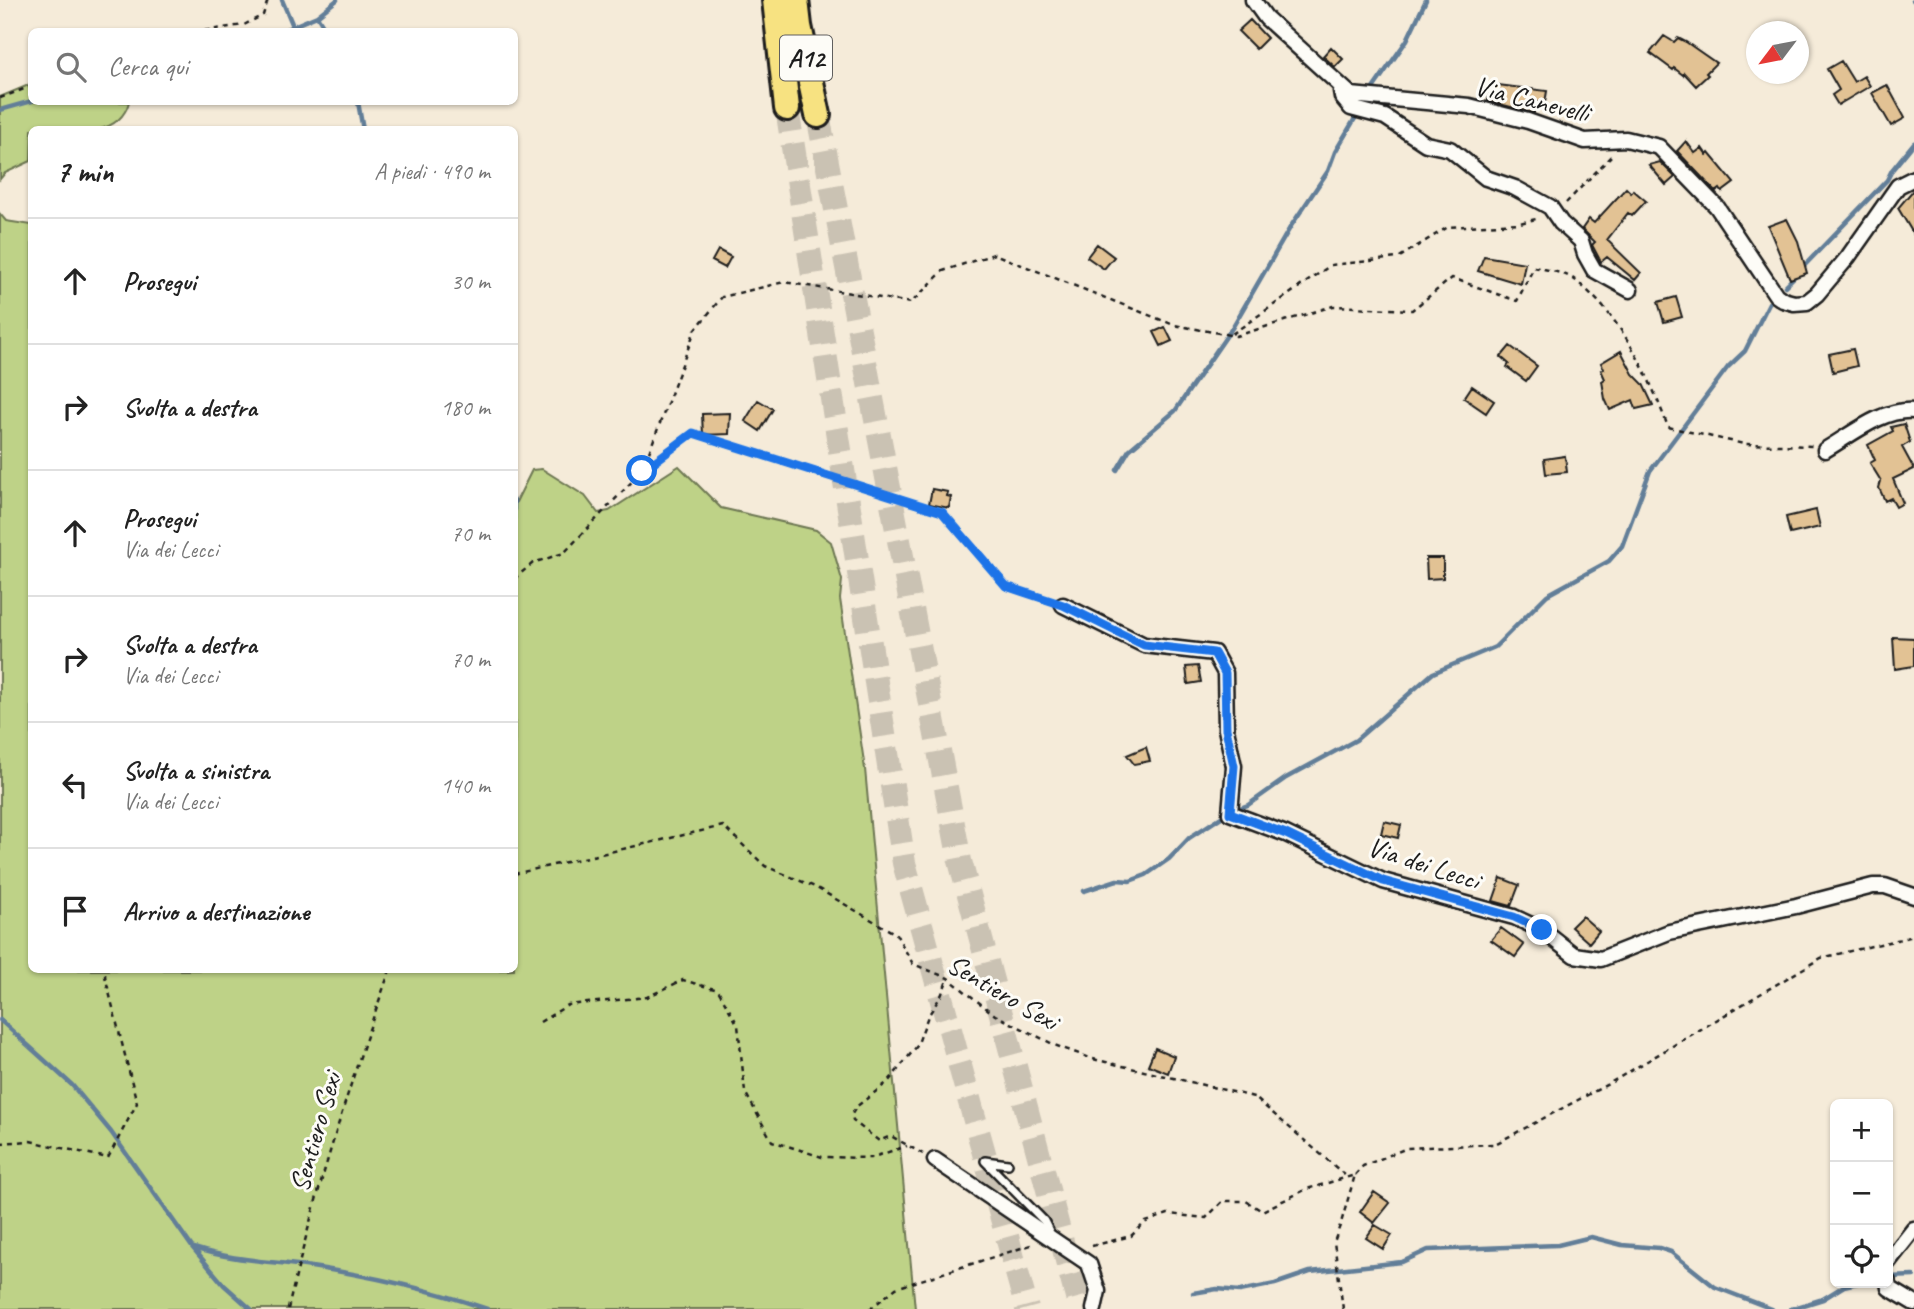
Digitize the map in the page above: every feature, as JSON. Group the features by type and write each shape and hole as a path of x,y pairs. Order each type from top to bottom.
{"highway":[{"name":"A12","path":"775,0 787,107"},
{"name":"A12","path":"796,0 818,115"}],"street":[{"name":"Via Canevelli","path":"1253,0 1265,18 1352,95 1469,106 1528,121 1584,141 1626,139 1659,147 1717,207 1776,295 1794,303 1807,302 1817,294 1848,257 1898,186 1914,178"},
{"path":"1341,86 1342,97 1351,108 1385,117 1426,144 1450,149 1486,178 1516,188 1550,207 1561,223 1581,241 1594,270 1630,290"},
{"path":"1825,450 1888,413 1914,411"},
{"name":"Via dei Lecci","path":"1063,605 1144,645 1214,653 1225,673 1226,729 1234,766 1230,813 1286,834 1383,881 1514,917 1542,930 1574,955 1601,959 1670,932 1796,906 1873,886 1885,886 1914,896"},
{"path":"935,1160 1089,1264 1098,1291 1094,1309"},
{"path":"1893,1256 1914,1229"},
{"path":"1889,1288 1914,1303"}],"lane":[{"path":"1008,1164 985,1161 1044,1221 1053,1238"}],"path":[{"path":"223,28 244,25 262,15 268,0"},
{"path":"0,98 28,88"},
{"path":"1231,335 1331,265 1398,258 1448,227 1520,223 1555,214 1626,139"},
{"path":"642,471 695,330 722,297 784,282 911,303 943,271 994,254 1174,325 1236,336 1333,306 1412,310 1452,278 1517,301 1534,267 1573,278 1615,321 1651,382 1668,427 1744,444 1808,444 1825,450"},
{"path":"518,576 533,564 564,553 642,471 693,433 942,512 1006,586 1063,605"},
{"name":"Sentiero Sexi","path":"518,873 723,826 765,866 815,887 896,934 913,964 948,978 995,1015 1057,1046 1093,1059 1254,1097 1346,1176"},
{"path":"1343,1309 1334,1242 1355,1175 1363,1167 1406,1148 1495,1144 1610,1083 1821,958 1914,936"},
{"path":"0,1143 30,1141 108,1158 136,1103 106,973"},
{"name":"Sentiero Sexi","path":"288,1309 305,1236 352,1076 389,973"},
{"path":"540,1022 568,1004 647,997 682,980 718,990 738,1026 745,1092 772,1141 822,1157 870,1158 908,1146 891,1136 879,1142 853,1121 852,1114 861,1101 888,1082 917,1046 928,1016 941,996 948,978"},
{"path":"1093,1247 1132,1236 1146,1222 1168,1214 1206,1218 1223,1201 1246,1201 1262,1211 1307,1189 1355,1175"},
{"path":"870,1309 896,1288 1053,1238"}],"green space":[{"path":"28,85 28,105 128,105 123,115 107,126 28,126 28,162 5,173 0,179 0,97"},
{"path":"0,214 6,221 28,224 28,973 518,973 518,498 532,470 542,469 585,496 598,513 609,511 679,466 721,508 816,530 831,542 842,580 840,599 865,769 915,1309 0,1309"}],"building":[{"path":"1250,20 1267,38 1256,49 1238,31"},
{"path":"1664,36 1674,42 1678,38 1686,42 1716,63 1696,86 1684,73 1683,75 1674,68 1673,70 1650,53"},
{"path":"1331,47 1343,59 1335,67 1323,56"},
{"path":"1841,61 1854,82 1864,76 1870,86 1838,105 1832,95 1839,90 1827,69"},
{"path":"1490,84 1547,91 1545,103 1534,102 1534,113 1488,101"},
{"path":"1887,85 1905,118 1891,126 1872,93"},
{"path":"1686,141 1695,153 1702,148 1707,155 1709,153 1734,183 1722,192 1720,189 1716,192 1677,151"},
{"path":"1660,162 1675,177 1666,185 1649,165"},
{"path":"1626,188 1631,193 1633,190 1646,201 1632,216 1628,213 1607,240 1641,273 1635,280 1607,257 1601,262 1592,245 1595,242 1582,229 1589,219 1594,223"},
{"path":"1914,189 1914,235 1898,208"},
{"path":"1787,219 1798,241 1807,273 1790,279 1768,226"},
{"path":"1097,244 1114,257 1104,269 1087,257"},
{"path":"718,250 731,257 725,268 712,261"},
{"path":"1484,256 1525,263 1521,284 1478,271"},
{"path":"1676,297 1682,317 1664,322 1658,302"},
{"path":"1165,327 1172,341 1161,346 1154,332"},
{"path":"1510,346 1537,366 1526,381 1507,367 1509,364 1501,357"},
{"path":"1853,349 1857,366 1833,372 1829,354"},
{"path":"1621,351 1633,374 1643,384 1653,405 1636,409 1633,400 1610,410 1605,399 1602,381 1605,379 1601,370 1604,369 1601,363"},
{"path":"1472,386 1494,401 1486,413 1464,398"},
{"path":"758,400 773,409 760,431 745,421"},
{"path":"730,413 729,434 703,435 702,414"},
{"path":"1904,424 1910,442 1902,447 1914,469 1893,479 1903,503 1896,507 1891,498 1885,501 1879,488 1881,481 1870,463 1875,460 1868,445 1893,431 1891,427"},
{"path":"1565,456 1567,472 1546,474 1544,459"},
{"path":"932,489 948,492 947,496 951,497 949,508 929,504"},
{"path":"1816,510 1820,527 1790,534 1786,517"},
{"path":"1426,558 1443,558 1443,578 1427,579"},
{"path":"1893,637 1914,638 1914,666 1895,669"},
{"path":"1198,666 1201,682 1188,684 1186,667"},
{"path":"1146,747 1150,761 1134,764 1127,755"},
{"path":"1384,821 1401,825 1398,838 1381,834"},
{"path":"1501,878 1519,885 1511,906 1493,901"},
{"path":"1582,916 1599,931 1589,943 1571,927"},
{"path":"1501,928 1524,945 1515,957 1491,940"},
{"path":"1155,1048 1174,1056 1168,1073 1148,1065"},
{"path":"1374,1192 1390,1203 1374,1223 1360,1212"},
{"path":"1375,1225 1392,1235 1383,1249 1366,1238"}],"waterway":[{"path":"282,0 293,26"},
{"path":"288,28 317,16 337,0"},
{"path":"1372,90 1407,40 1426,0"},
{"path":"317,16 324,28"},
{"path":"0,110 28,102"},
{"path":"359,105 362,126"},
{"path":"1117,470 1129,450 1175,411 1232,328 1291,226 1328,171 1335,152 1357,115"},
{"path":"1803,267 1887,180 1914,143"},
{"path":"1785,286 1795,276"},
{"path":"1084,891 1117,880 1130,881 1146,875 1169,859 1189,838 1229,812 1248,805 1286,778 1356,740 1433,673 1495,647 1547,595 1609,561 1622,546 1650,471 1728,367 1745,351 1769,303"},
{"path":"0,1020 72,1085 111,1132 192,1247 224,1285 251,1309"},
{"path":"1193,1293 1217,1289 1240,1291 1275,1284 1310,1272 1402,1262 1428,1250 1558,1245 1591,1237 1622,1245 1659,1248 1671,1252 1715,1287 1772,1309"},
{"path":"194,1248 235,1258 375,1278 487,1309"},
{"path":"1893,1277 1914,1276"},
{"path":"1791,1309 1823,1299 1841,1288"}],"tunnel":[{"path":"787,108 904,863 1027,1309"},
{"path":"818,115 960,861 1080,1309"}],"route":[{"path":"642,471 693,433 942,512 1006,586 1063,605 1144,645 1214,653 1225,673 1226,729 1234,766 1230,813 1286,834 1383,881 1514,917 1542,930"}]}
